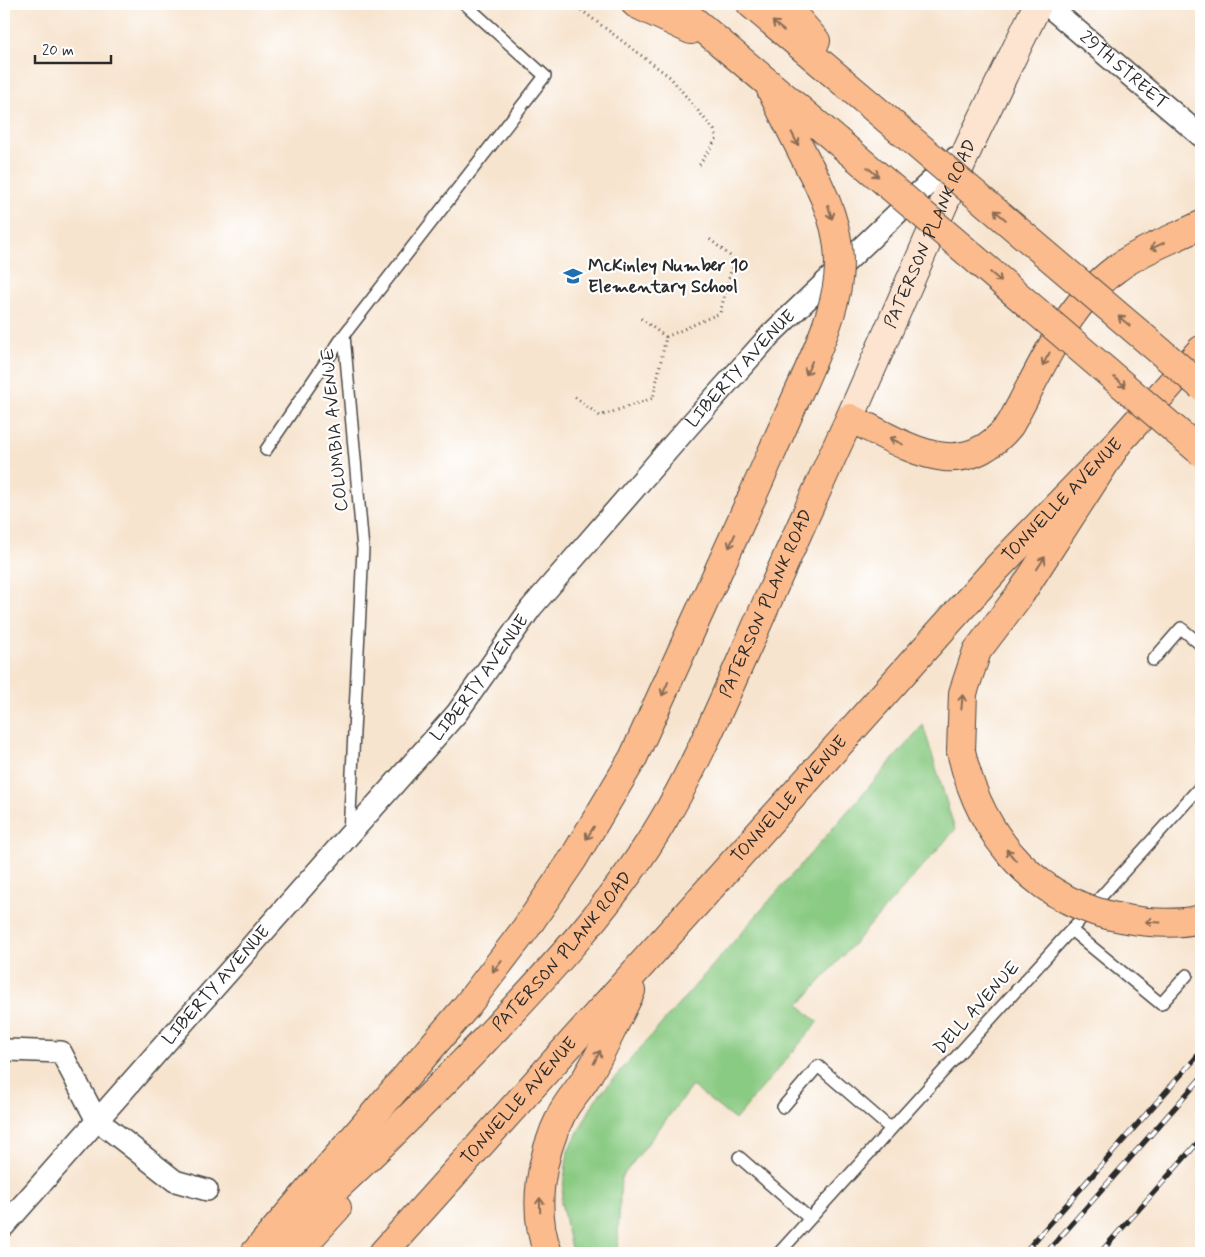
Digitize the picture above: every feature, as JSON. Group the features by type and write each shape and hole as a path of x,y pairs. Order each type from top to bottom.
{"main road":[{"path":"636,4 725,46"},
{"path":"674,4 1201,452"},
{"path":"751,4 1201,386"},
{"path":"784,4 868,103"},
{"name":"PATERSON PLANK ROAD","path":"262,1253 313,1210 391,1138 550,972 609,899 663,821 707,737 970,144 1038,4"},
{"path":"255,1253 465,1008 526,928 573,859 633,758 826,332 836,300 839,263 835,229 826,199 765,80"},
{"path":"850,418 922,453 941,458 958,459 986,448 999,439 1010,425 1065,325 1089,292 1118,267 1201,225"},
{"name":"TONNELLE AVENUE","path":"383,1253 998,567 1118,443 1201,350"},
{"path":"1118,443 1021,593 977,651 963,692 961,751 971,788 986,819 1019,864 1046,888 1082,908 1118,918 1155,923 1201,919"},
{"path":"548,1253 541,1222 540,1200 545,1157 562,1113 571,1096 587,1077 649,956"},
{"name":"PATERSON PLANK ROAD","path":"296,1253 330,1217 391,1138"}],"street":[{"name":"29TH STREET","path":"1046,4 1201,136"},
{"name":"LIBERTY AVENUE","path":"4,1226 457,713 531,608 771,334 970,144"},
{"path":"9,1050 61,1052 96,1120 175,1181 207,1190"}],"lane":[{"name":"COLUMBIA AVENUE","path":"349,837 363,549 344,336 545,76 465,4"},
{"path":"266,450 344,336"},
{"path":"1153,660 1181,628 1201,645"},
{"name":"DELL AVENUE","path":"778,1253 1201,786"},
{"path":"1071,930 1161,1004 1187,975"},
{"path":"783,1107 818,1066 891,1129"},
{"path":"739,1157 810,1219"}],"path":[{"path":"573,4 670,77 714,130 717,138 698,168"},
{"path":"666,337 720,314 734,259 707,237"},
{"path":"640,318 666,337"},
{"path":"575,396 600,416 653,398 666,337"}],"green space":[{"path":"923,725 955,830 799,1005 818,1022 735,1120 692,1086 621,1178 617,1253 572,1253 561,1202 568,1151 595,1100"}],"railway":[{"path":"1024,1253 1201,1052"},
{"path":"1046,1253 1201,1078"},
{"path":"1100,1253 1201,1139"}],"place":[{"name":"McKinley Number 10 Elementary School","path":"573,276"}]}
